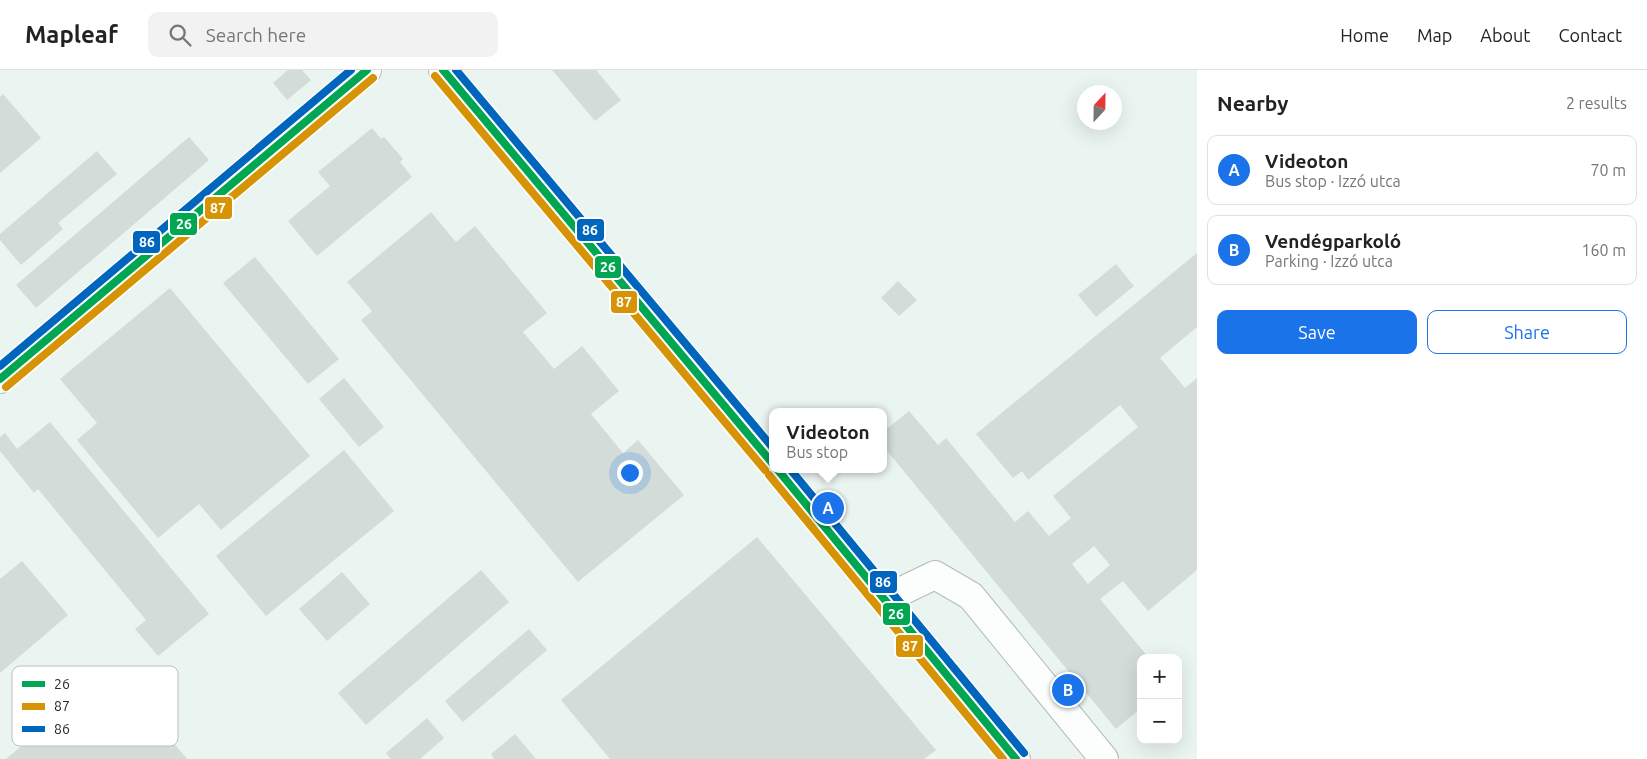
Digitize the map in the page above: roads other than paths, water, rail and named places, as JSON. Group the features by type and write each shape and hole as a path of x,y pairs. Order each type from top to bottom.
{"street":[{"path":"0,379 367,70"},
{"path":"443,70 769,459"},
{"path":"780,473 1016,759"},
{"path":"885,599 935,575 971,596 1104,759"}],"place":[{"name":"Videoton","path":"828,508"},
{"name":"Vendégparkoló","path":"1068,690"}]}
